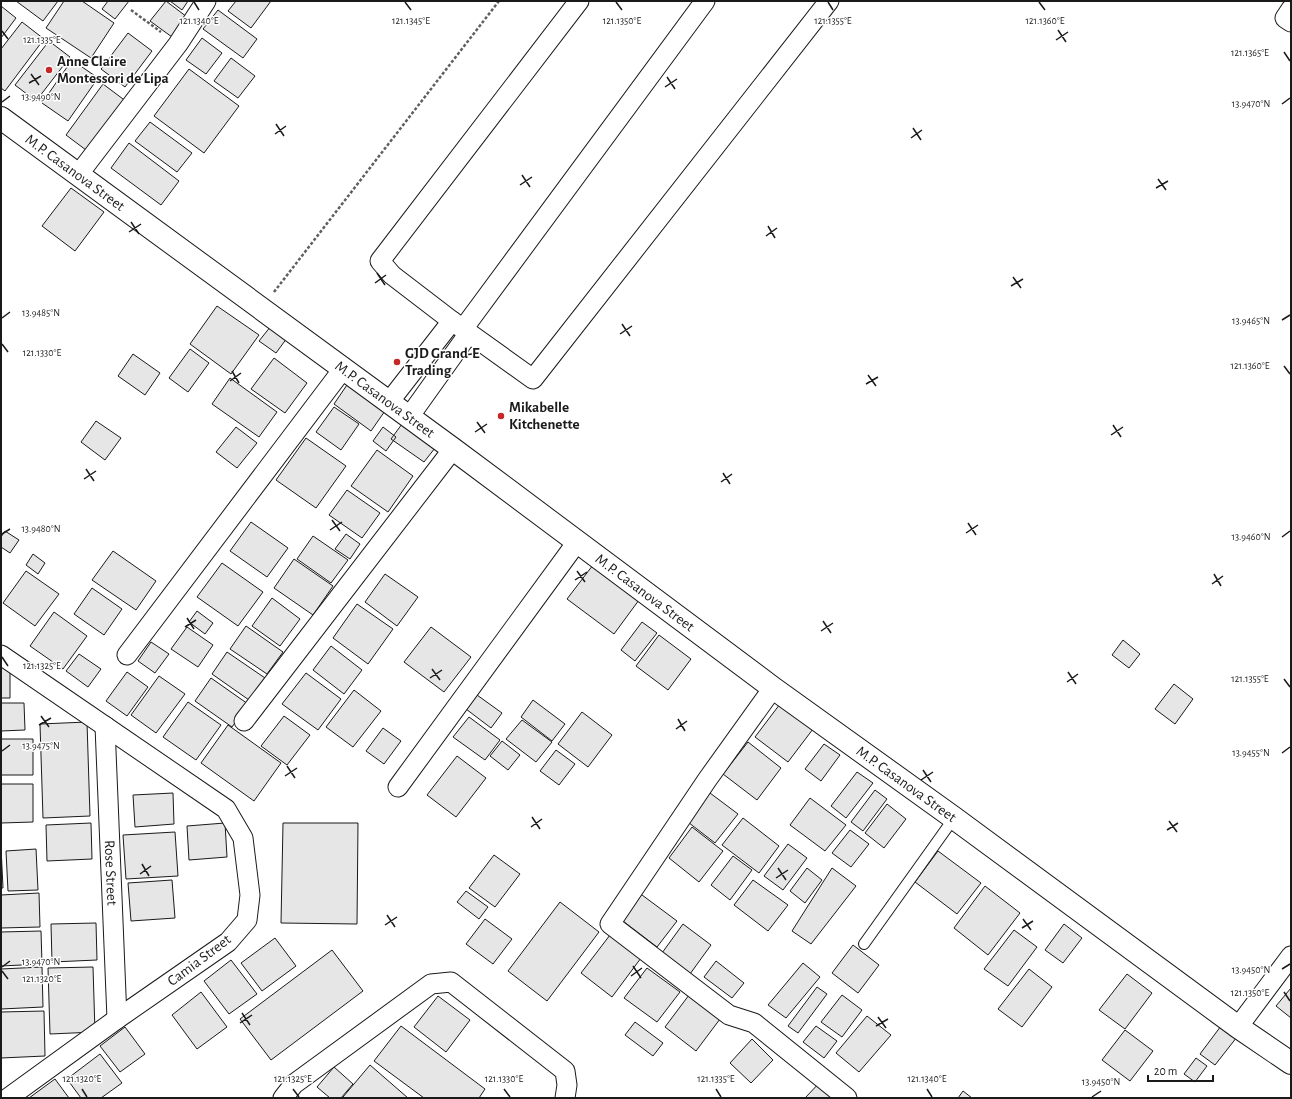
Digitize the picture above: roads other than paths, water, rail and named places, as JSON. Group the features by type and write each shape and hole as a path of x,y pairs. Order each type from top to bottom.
{"street":[{"path":"78,175 178,44 206,1"},
{"path":"579,1 380,262 392,275 533,379 829,1"},
{"path":"409,417 461,327 705,1"},
{"path":"1291,9 1285,18 1291,22"},
{"name":"M.P. Casanova Street","path":"1,118 453,449 773,688 954,818 1238,1027 1291,1063"},
{"path":"389,402 461,327"},
{"path":"127,655 343,369"},
{"path":"244,721 453,449"},
{"path":"398,787 577,542"},
{"name":"Camia Street","path":"1,655 226,809 243,838 250,895 247,920 228,942 117,1019 8,1098"},
{"path":"773,688 707,780 610,924 729,1015 754,1023 847,1098"},
{"name":"Rose Street","path":"105,726 117,1019"},
{"path":"1238,1027 1291,956"},
{"path":"283,1098 294,1084 431,984 451,982 565,1071 567,1085 565,1098"}],"lane":[{"path":"864,944 954,818"}],"place":[{"name":"Anne Claire Montessori de Lipa","path":"49,70"},
{"name":"GJD Grand-E Trading","path":"397,362"},
{"name":"Mikabelle Kitchenette","path":"501,416"}]}
